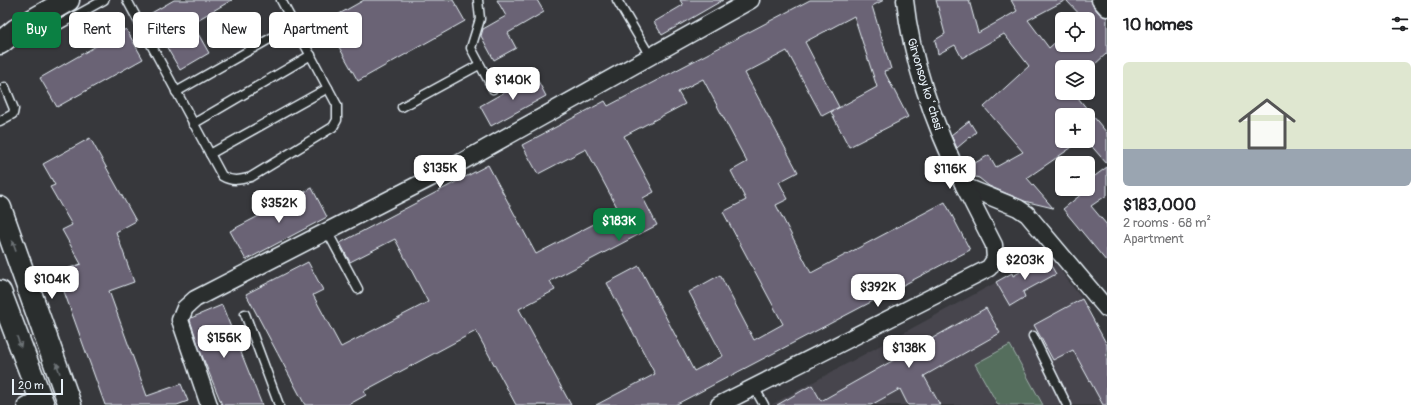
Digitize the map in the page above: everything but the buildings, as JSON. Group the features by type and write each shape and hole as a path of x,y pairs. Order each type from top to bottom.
{"main road":[{"path":"0,43 16,30 68,0"},
{"path":"0,208 70,405"},
{"path":"0,292 36,403"}],"street":[{"path":"209,405 180,320 185,308 194,299 456,165 751,0"},
{"name":"Girvonsoy koʻchasi","path":"719,405 989,268 995,258 994,245 964,186 932,116 908,30 905,0"},
{"path":"964,186 1018,208 1027,214 1107,309"}],"lane":[{"path":"61,24 104,0"},
{"path":"127,0 222,176 228,179 238,180 251,177 333,127 337,120 337,105 306,48"},
{"path":"281,0 287,12"},
{"path":"478,0 480,19 471,48 493,89"},
{"path":"617,0 650,56"},
{"path":"176,92 269,39"},
{"path":"193,124 310,55"},
{"path":"402,107 479,65"},
{"path":"0,121 13,114 14,108 5,87"},
{"path":"210,154 328,88"},
{"path":"327,231 358,289"},
{"path":"245,314 280,405"},
{"path":"1033,336 1067,405"},
{"path":"754,386 764,405"}],"shaded area":[{"path":"1048,254 1082,299 1107,345 1107,405 771,405"}],"green space":[{"path":"1010,345 1043,405 998,405 975,364"}]}
